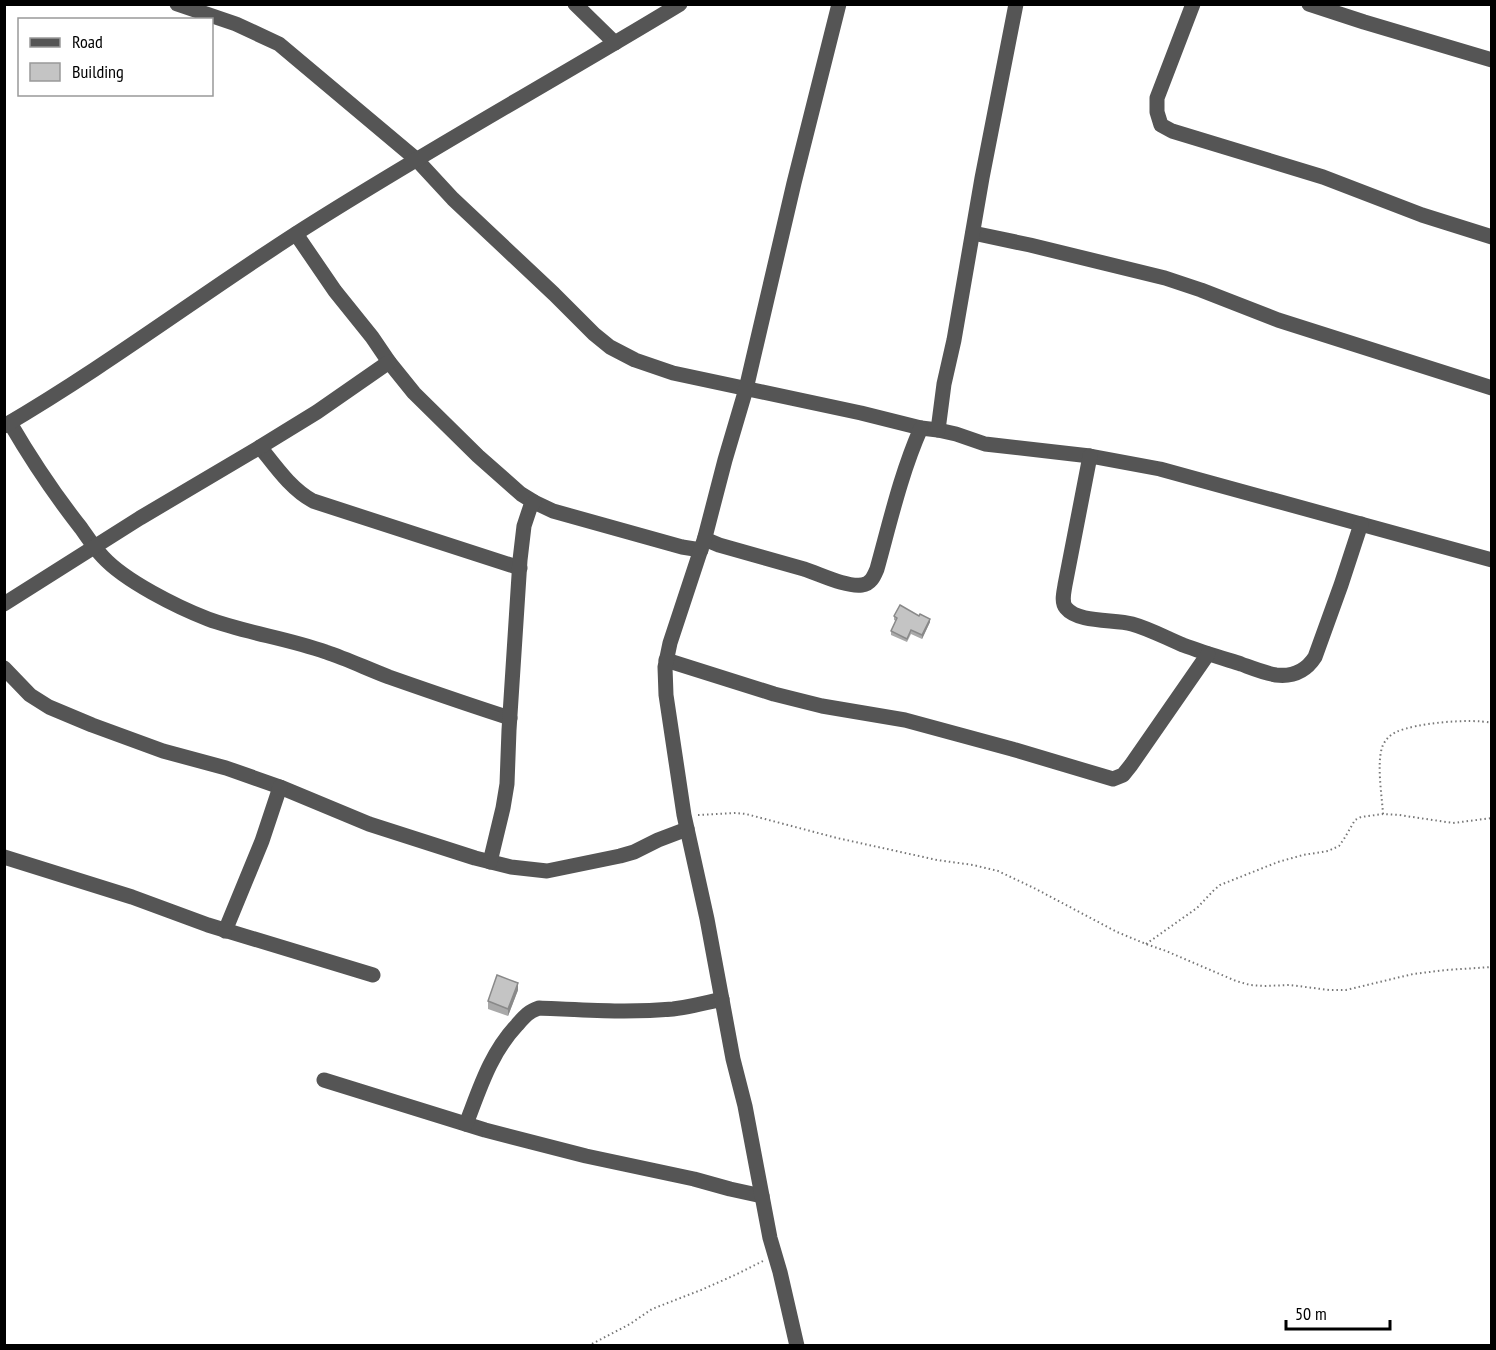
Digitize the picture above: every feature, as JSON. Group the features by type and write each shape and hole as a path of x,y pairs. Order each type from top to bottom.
{"street":[{"path":"177,4 236,24 279,44 417,159 453,200 610,347 635,360 673,373 956,434 985,444 1090,456 1160,470 1491,560"},
{"path":"576,4 615,43"},
{"path":"510,718 327,652 240,630 207,618 183,608 119,572 102,556 69,513 7,424 124,350 296,234 417,159 680,4"},
{"path":"797,1346 762,1196 686,822 666,694 666,660 703,544 746,389 839,4"},
{"path":"938,430 944,384 1016,4"},
{"path":"1193,4 1157,98 1157,112 1161,125 1172,131 1323,177 1422,215 1491,237"},
{"path":"1309,4 1491,60"},
{"path":"973,233 1165,278 1278,321 1491,388"},
{"path":"296,234 335,291 414,393 520,494 553,511 682,547 703,544 707,540 834,580 858,585 868,583 874,577 877,569 912,447 921,428"},
{"path":"4,604 140,518 317,412 389,362"},
{"path":"260,447 289,482 313,501 520,568"},
{"path":"1090,456 1065,585 1063,601 1066,608 1076,615 1127,622 1144,627 1209,654 1277,675 1304,671 1315,657 1361,524"},
{"path":"490,861 502,816 507,784 524,526 534,502"},
{"path":"666,660 774,694 822,706 905,720 1113,779 1123,775 1127,770 1209,654"},
{"path":"4,668 30,695 49,707 130,739 280,787 369,824 511,867 547,871 620,856 658,840 686,822"},
{"path":"225,931 262,841 280,787"},
{"path":"4,857 132,897 225,931 373,975"},
{"path":"465,1124 491,1059 512,1029 533,1010 539,1008 605,1012 673,1009 722,999"},
{"path":"324,1080 465,1124 577,1154 762,1196"}],"path":[{"path":"1383,814 1380,759 1383,745 1389,736 1398,731 1421,725 1470,720 1491,723"},
{"path":"686,822 736,813 746,814 837,838 998,871 1117,932 1250,985 1264,987 1290,985 1346,990 1413,974 1491,968"},
{"path":"1146,944 1197,908 1221,885 1278,862 1328,851 1339,846 1355,820 1361,817 1383,814 1453,823 1491,818"},
{"path":"588,1346 630,1324 652,1309 693,1294 775,1254"}],"building":[{"path":"900,605 919,616 920,614 930,619 922,635 911,630 907,639 891,631 897,618 894,616"},
{"path":"497,975 518,983 508,1009 488,1001"}]}
